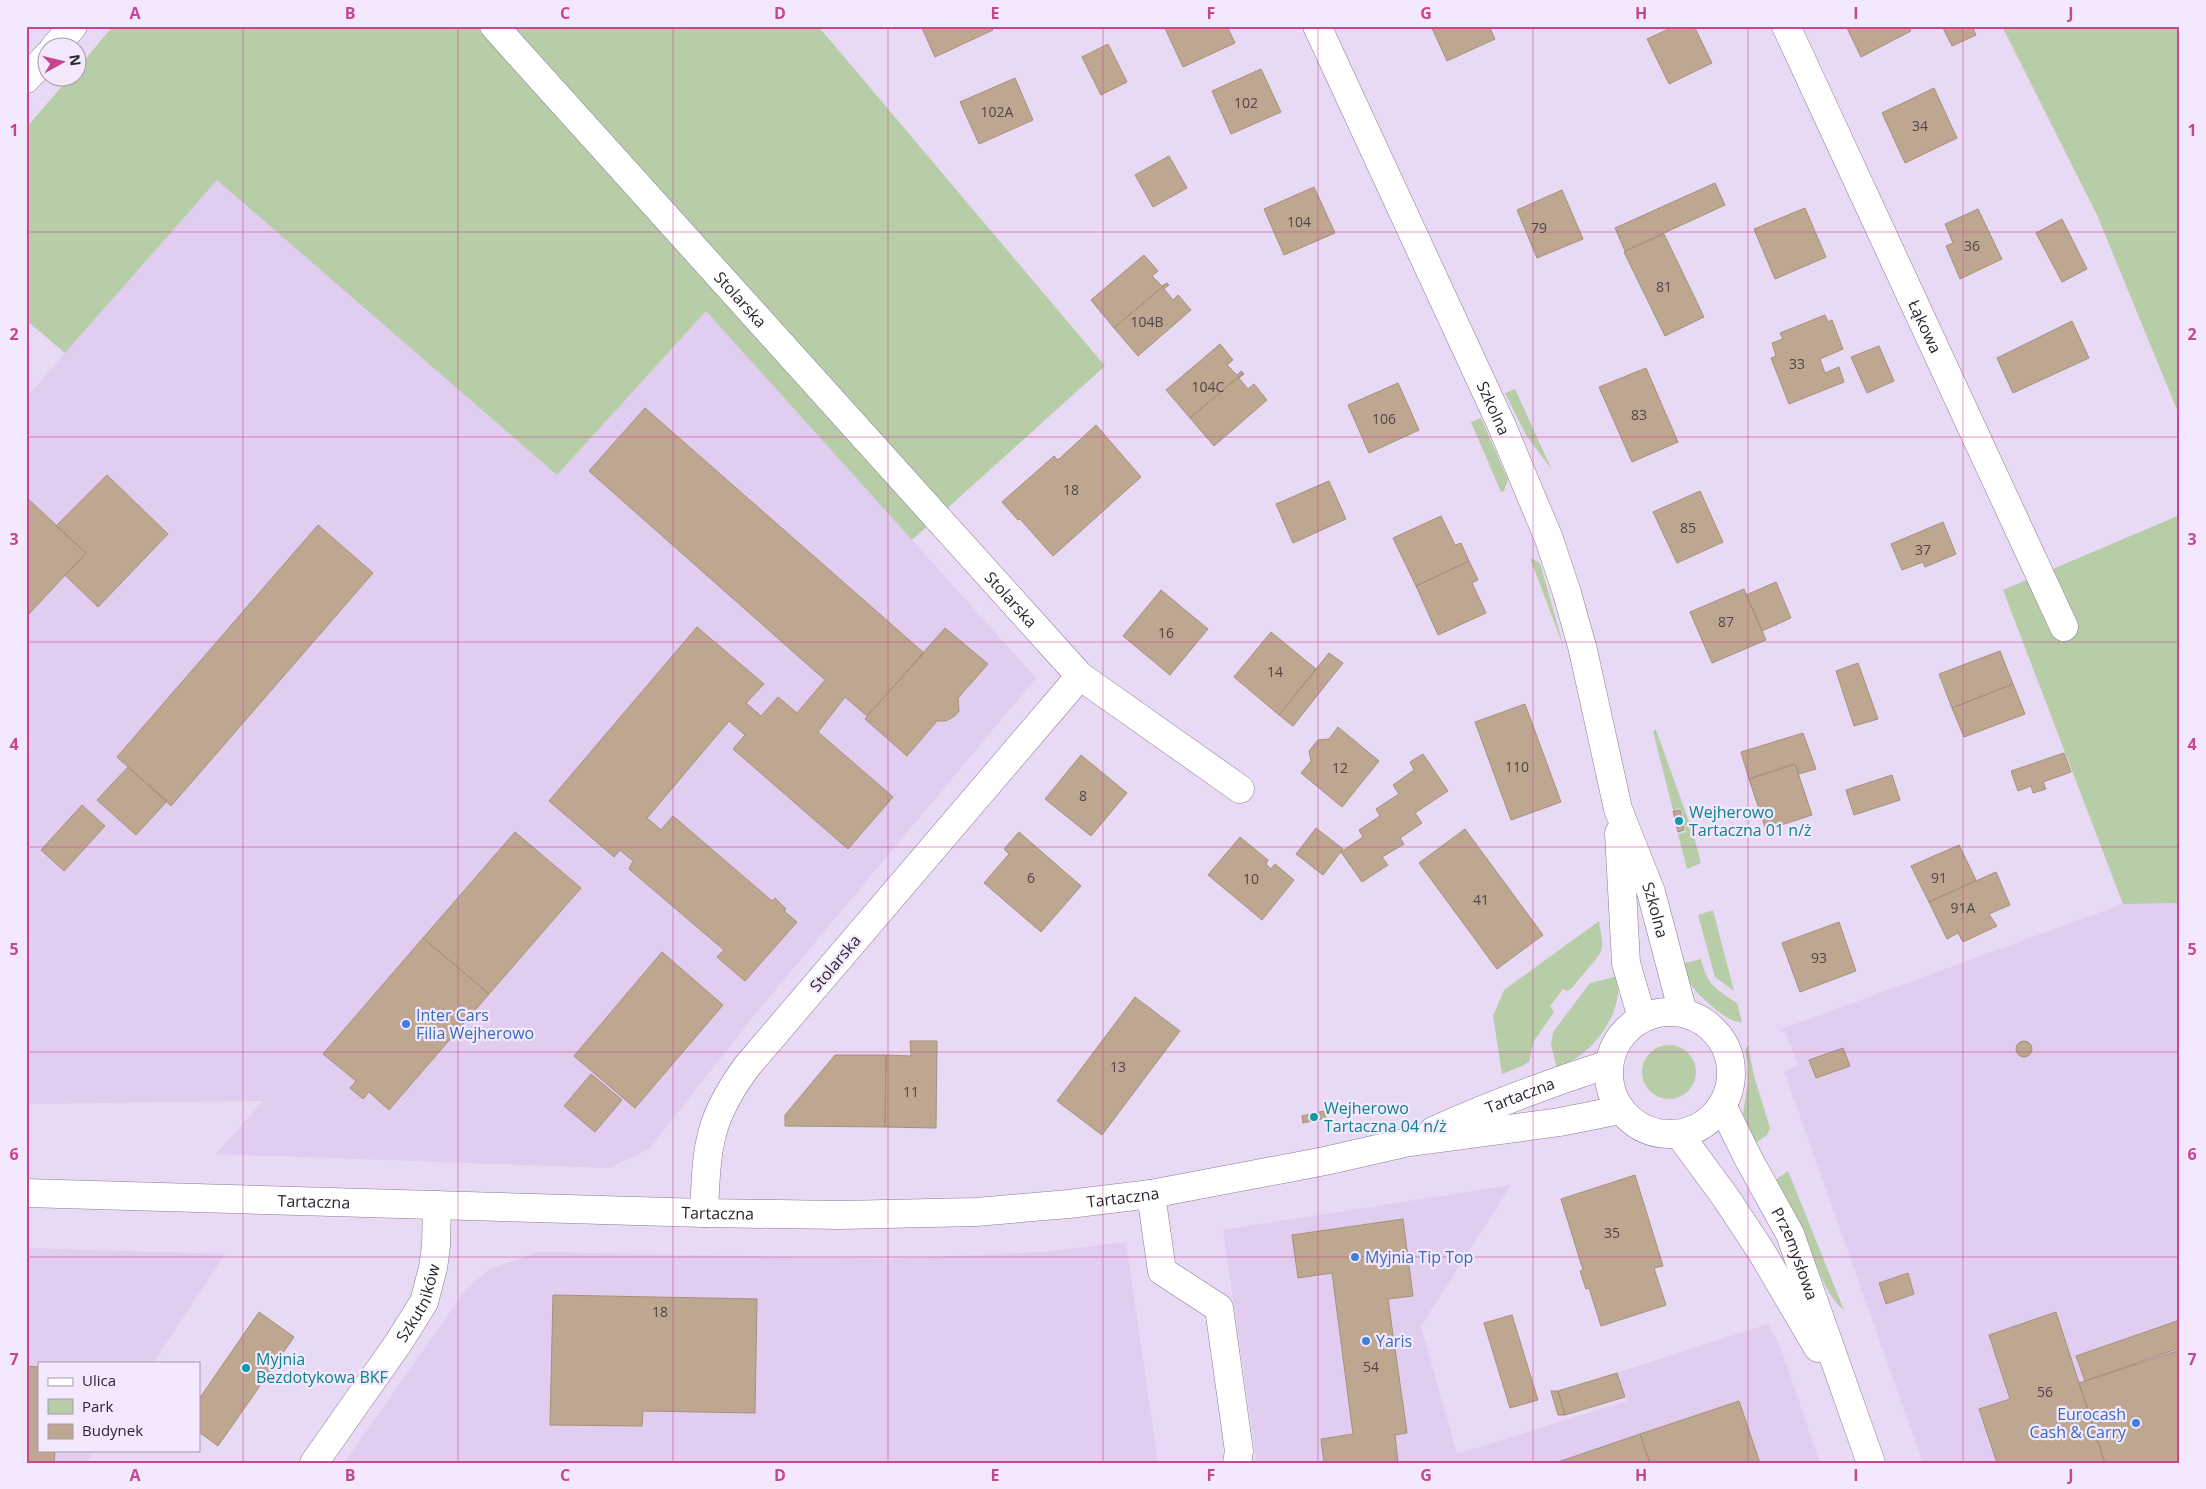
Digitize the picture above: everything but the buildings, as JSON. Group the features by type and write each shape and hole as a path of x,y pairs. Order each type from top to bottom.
{"street":[{"path":"62,38 72,26"},
{"name":"Stolarska","path":"494,26 1080,676 748,1065 729,1091 714,1122 706,1157 704,1212"},
{"name":"Szkolna","path":"1316,26 1496,414 1549,539 1583,650 1618,809 1651,892 1683,1013"},
{"name":"Łąkowa","path":"1786,26 2064,628"},
{"path":"26,79 38,66"},
{"path":"1080,676 1240,789"},
{"name":"Szkolna","path":"1618,809 1626,963 1642,1018"},
{"path":"1663,1012 1683,1013 1706,1024 1722,1043 1730,1063 1730,1085 1722,1105 1703,1124 1678,1134 1657,1133 1637,1125 1620,1110 1610,1088 1609,1064 1620,1037 1642,1018 1663,1012"},
{"name":"Tartaczna","path":"1404,1144 1489,1105 1609,1064"},
{"name":"Przemysłowa","path":"1722,1105 1748,1158 1790,1234 1854,1410 1870,1463"},
{"name":"Tartaczna","path":"26,1193 704,1212 840,1214 976,1212 1070,1204 1151,1194 1404,1144 1560,1122 1620,1110"},
{"name":"Przemysłowa","path":"1678,1134 1762,1250 1854,1410"},
{"path":"1151,1194 1162,1271 1219,1308 1239,1451 1237,1463"},
{"name":"Szkutników","path":"314,1463 399,1342 424,1302 434,1260 437,1205"}],"shaded area":[{"path":"217,179 557,475 706,311 1036,678 757,1012 649,1149 609,1168 216,1154 263,1101 26,1104 26,398"},
{"path":"2180,903 2180,1463 1923,1463 1784,1071 1798,1066 1785,1031 1779,1032 1779,1030 2123,904"},
{"path":"1511,1185 1421,1326 1457,1454 1627,1401 1617,1373 1768,1324 1780,1346 1820,1463 1257,1463 1223,1230"},
{"path":"1126,1242 1158,1463 344,1463 467,1288 490,1269 538,1252 891,1259 1040,1252"},
{"path":"26,1248 225,1254 154,1362 38,1362 38,1452 94,1452 86,1463 26,1463"}],"green space":[{"path":"113,26 818,26 1105,366 912,540 706,311 557,475 217,180 65,353 26,320 26,128 60,88 88,88 88,56"},
{"path":"2002,26 2180,26 2180,417 2097,215"},
{"path":"1515,389 1552,470 1526,435 1505,393"},
{"path":"1481,418 1508,480 1504,491 1501,492 1471,422"},
{"path":"2180,515 2180,903 2123,904 2003,590"},
{"path":"1530,558 1540,563 1564,648"},
{"path":"1656,730 1693,833 1701,863 1687,869 1678,834 1686,832 1680,808 1673,810 1653,731"},
{"path":"1713,910 1734,991 1715,977 1698,915"},
{"path":"1599,921 1602,945 1600,954 1571,989 1567,991 1563,989 1550,1006 1554,1012 1534,1041 1529,1062 1502,1074 1493,1016 1504,990"},
{"path":"1701,959 1706,975 1713,986 1737,1003 1742,1022 1730,1019 1715,1009 1690,983 1682,964"},
{"path":"1618,976 1616,1005 1603,1032 1582,1054 1557,1068 1551,1045 1553,1032 1590,983"},
{"path":"1664,1045 1674,1045 1684,1049 1692,1057 1696,1072 1692,1087 1684,1095 1674,1099 1664,1099 1654,1095 1646,1087 1642,1077 1642,1067 1646,1057 1654,1049"},
{"path":"1748,1045 1754,1076 1770,1128 1767,1135 1754,1144 1743,1114 1748,1082 1748,1063 1745,1051"},
{"path":"1788,1171 1844,1310 1826,1287 1805,1239 1774,1181"}],"place":[{"name":"Wejherowo Tartaczna 01 n/ż","path":"1679,821"},
{"name":"Inter Cars Filia Wejherowo","path":"406,1024"},
{"name":"Wejherowo Tartaczna 04 n/ż","path":"1314,1117"},
{"name":"Myjnia Tip Top","path":"1355,1257"},
{"name":"Yaris","path":"1366,1341"},
{"name":"Myjnia Bezdotykowa BKF","path":"246,1368"},
{"name":"Eurocash Cash & Carry","path":"2136,1423"}]}
